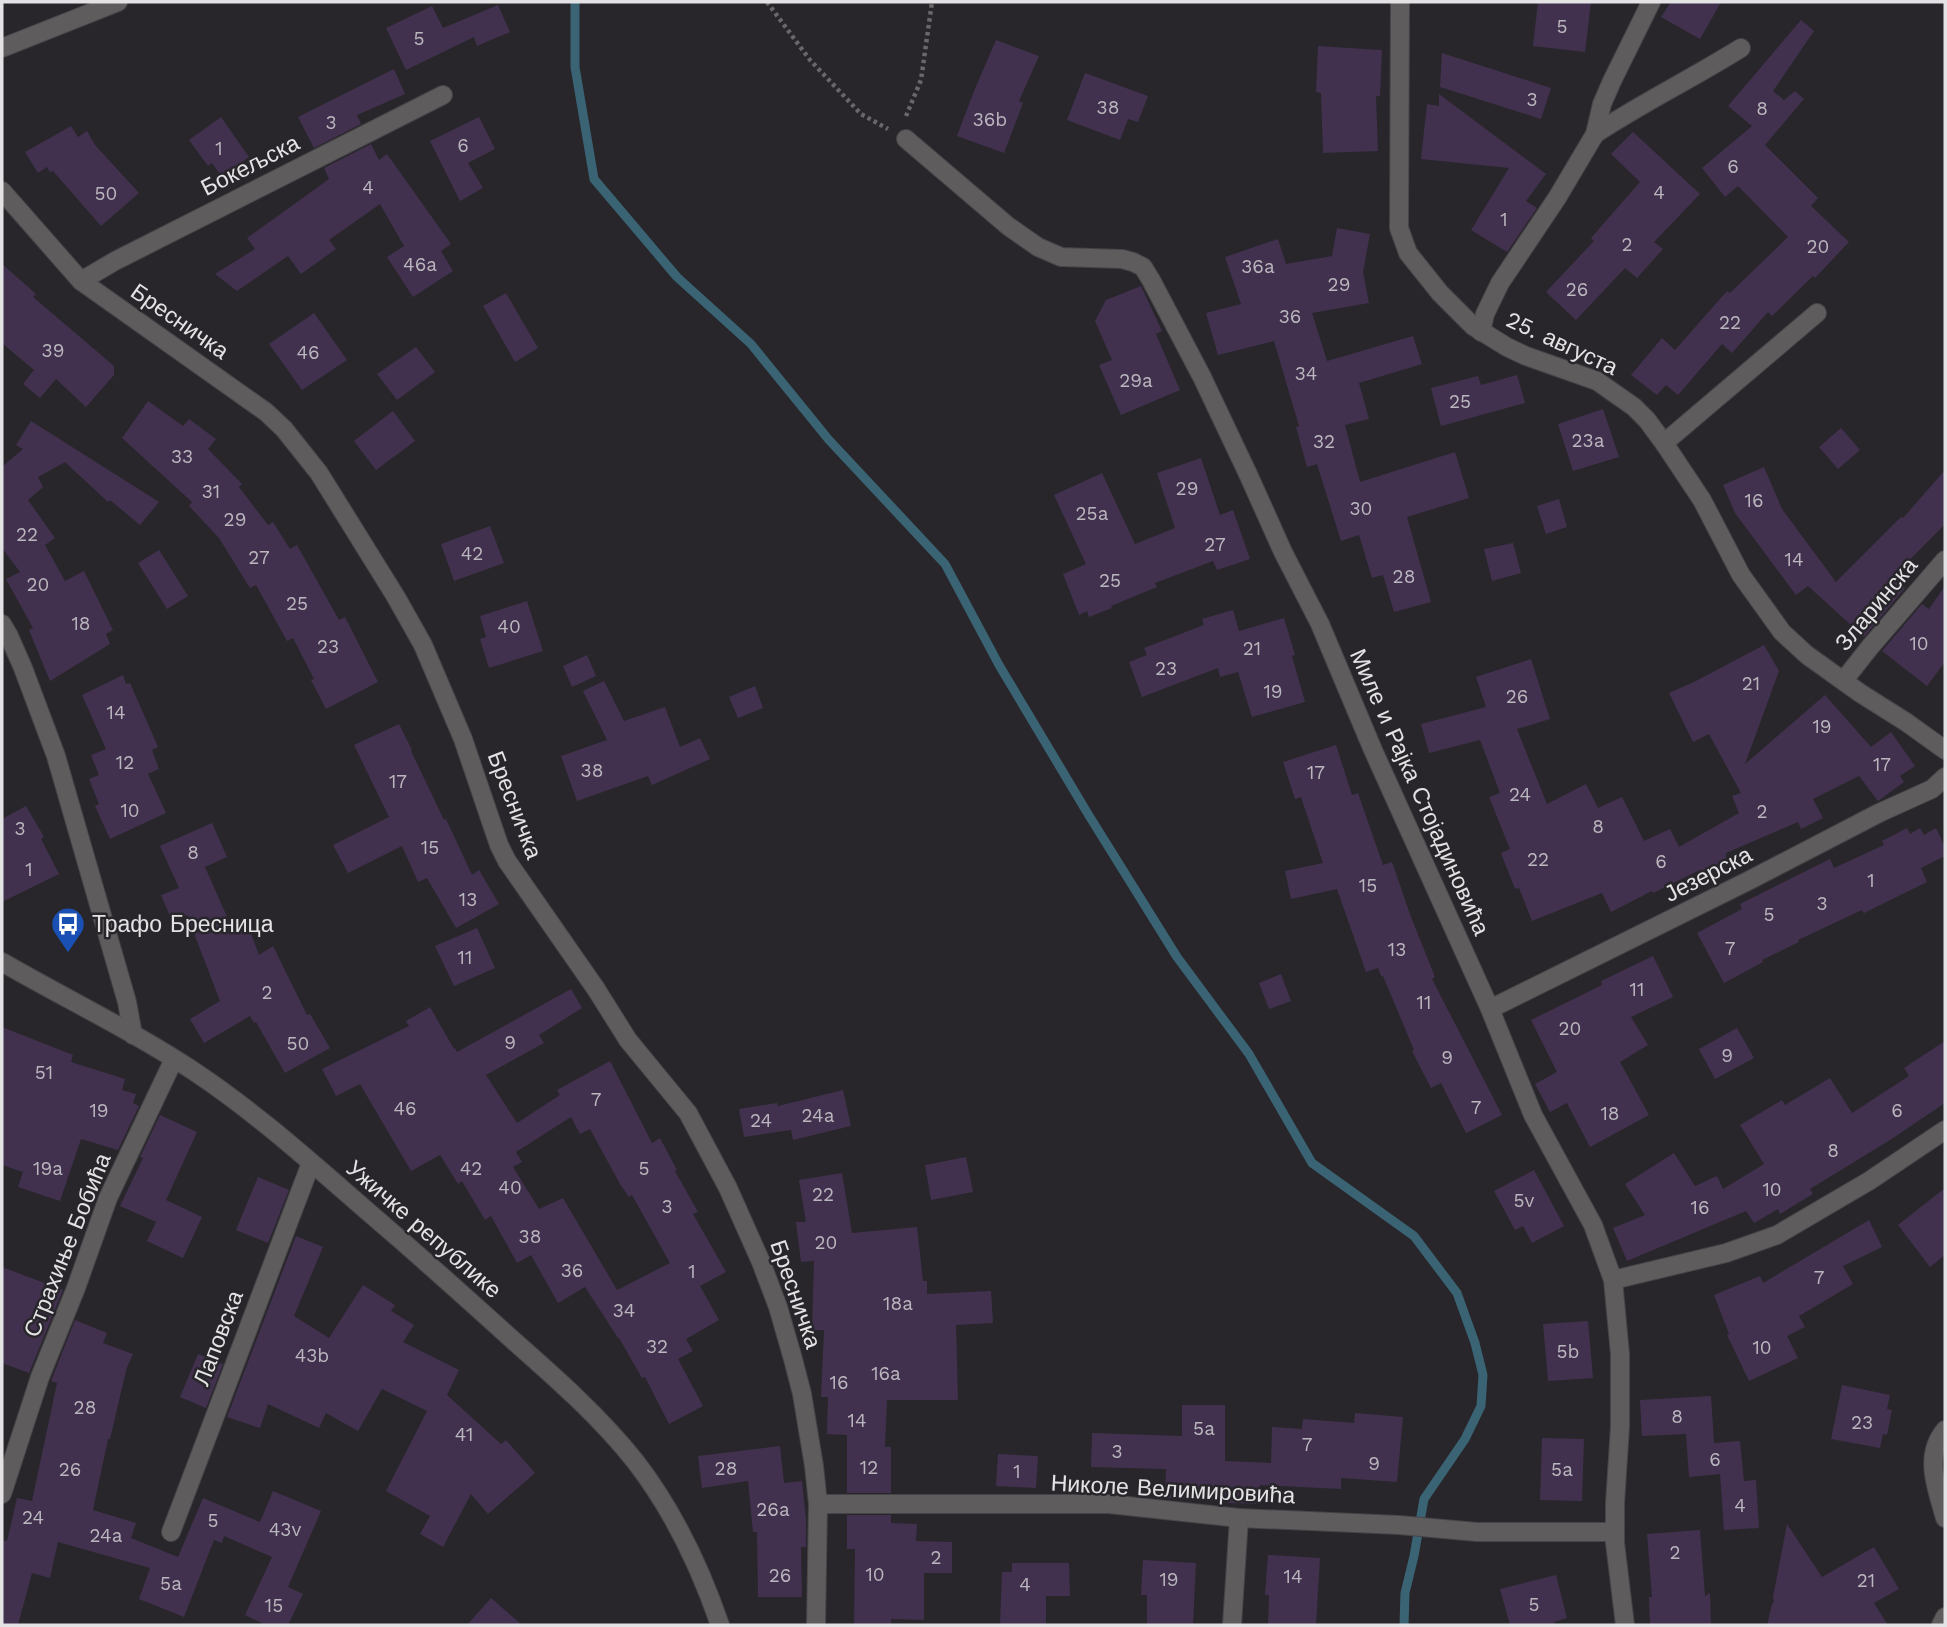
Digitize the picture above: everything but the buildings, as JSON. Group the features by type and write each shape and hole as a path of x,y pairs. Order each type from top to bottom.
{"street":[{"path":"2,48 118,2"},
{"name":"25. августа","path":"1401,2 1399,228 1408,253 1451,305 1481,331 1525,356 1597,381 1633,407 1647,420 1702,500 1741,575 1782,632 1807,655 1945,750"},
{"path":"1481,331 1485,314 1500,283 1557,198 1595,134 1602,104 1651,2"},
{"path":"1595,134 1741,48"},
{"name":"Бокељска","path":"80,281 443,95"},
{"name":"Миле и Рајка Стојадиновића","path":"904,138 1008,226 1038,247 1061,257 1122,259 1143,267 1202,377 1283,552 1320,624 1373,750 1490,1009 1533,1115 1593,1225 1614,1280 1620,1354 1615,1532 1617,1572 1625,1625"},
{"name":"Бресничка","path":"2,191 80,281 266,412 284,429 319,473 396,597 423,645 464,739 499,845 507,861 628,1040 688,1113 728,1188 761,1262 778,1307 806,1415 818,1504 816,1625"},
{"path":"1664,443 1817,313"},
{"name":"Зларинска","path":"1844,680 1945,560"},
{"path":"2,624 23,668 56,756 127,1002 134,1035"},
{"name":"Језерска","path":"1490,1009 1879,813 1932,789 1945,777"},
{"name":"Ужичке републике","path":"4,970 134,1035 221,1089 452,1284 564,1385 636,1462 671,1516 701,1571 720,1625"},
{"name":"Страхиње Бобића","path":"2,1494 40,1377 108,1198 174,1059"},
{"path":"1614,1280 1726,1253 1777,1235 1869,1181 1945,1130"},
{"name":"Лаповска","path":"171,1532 311,1163"},
{"path":"1945,1430 1938,1439 1933,1472 1945,1518"},
{"name":"Николе Велимировића","path":"818,1504 1109,1504 1239,1518 1399,1525 1477,1532 1615,1532"},
{"path":"1232,1625 1239,1518"},
{"path":"1941,1625 1945,1617"}],"path":[{"path":"767,2 810,60 861,114 904,138 908,108 921,80 933,2"}],"waterway":[{"path":"575,2 575,67 594,179 677,277 751,344 829,440 945,564 999,665 1088,814 1177,957 1249,1054 1312,1163 1414,1236 1457,1293 1483,1375 1481,1406 1465,1439 1424,1499 1405,1593 1404,1625"}],"place":[{"name":"Трафо Бресница","path":"68,954"}]}
